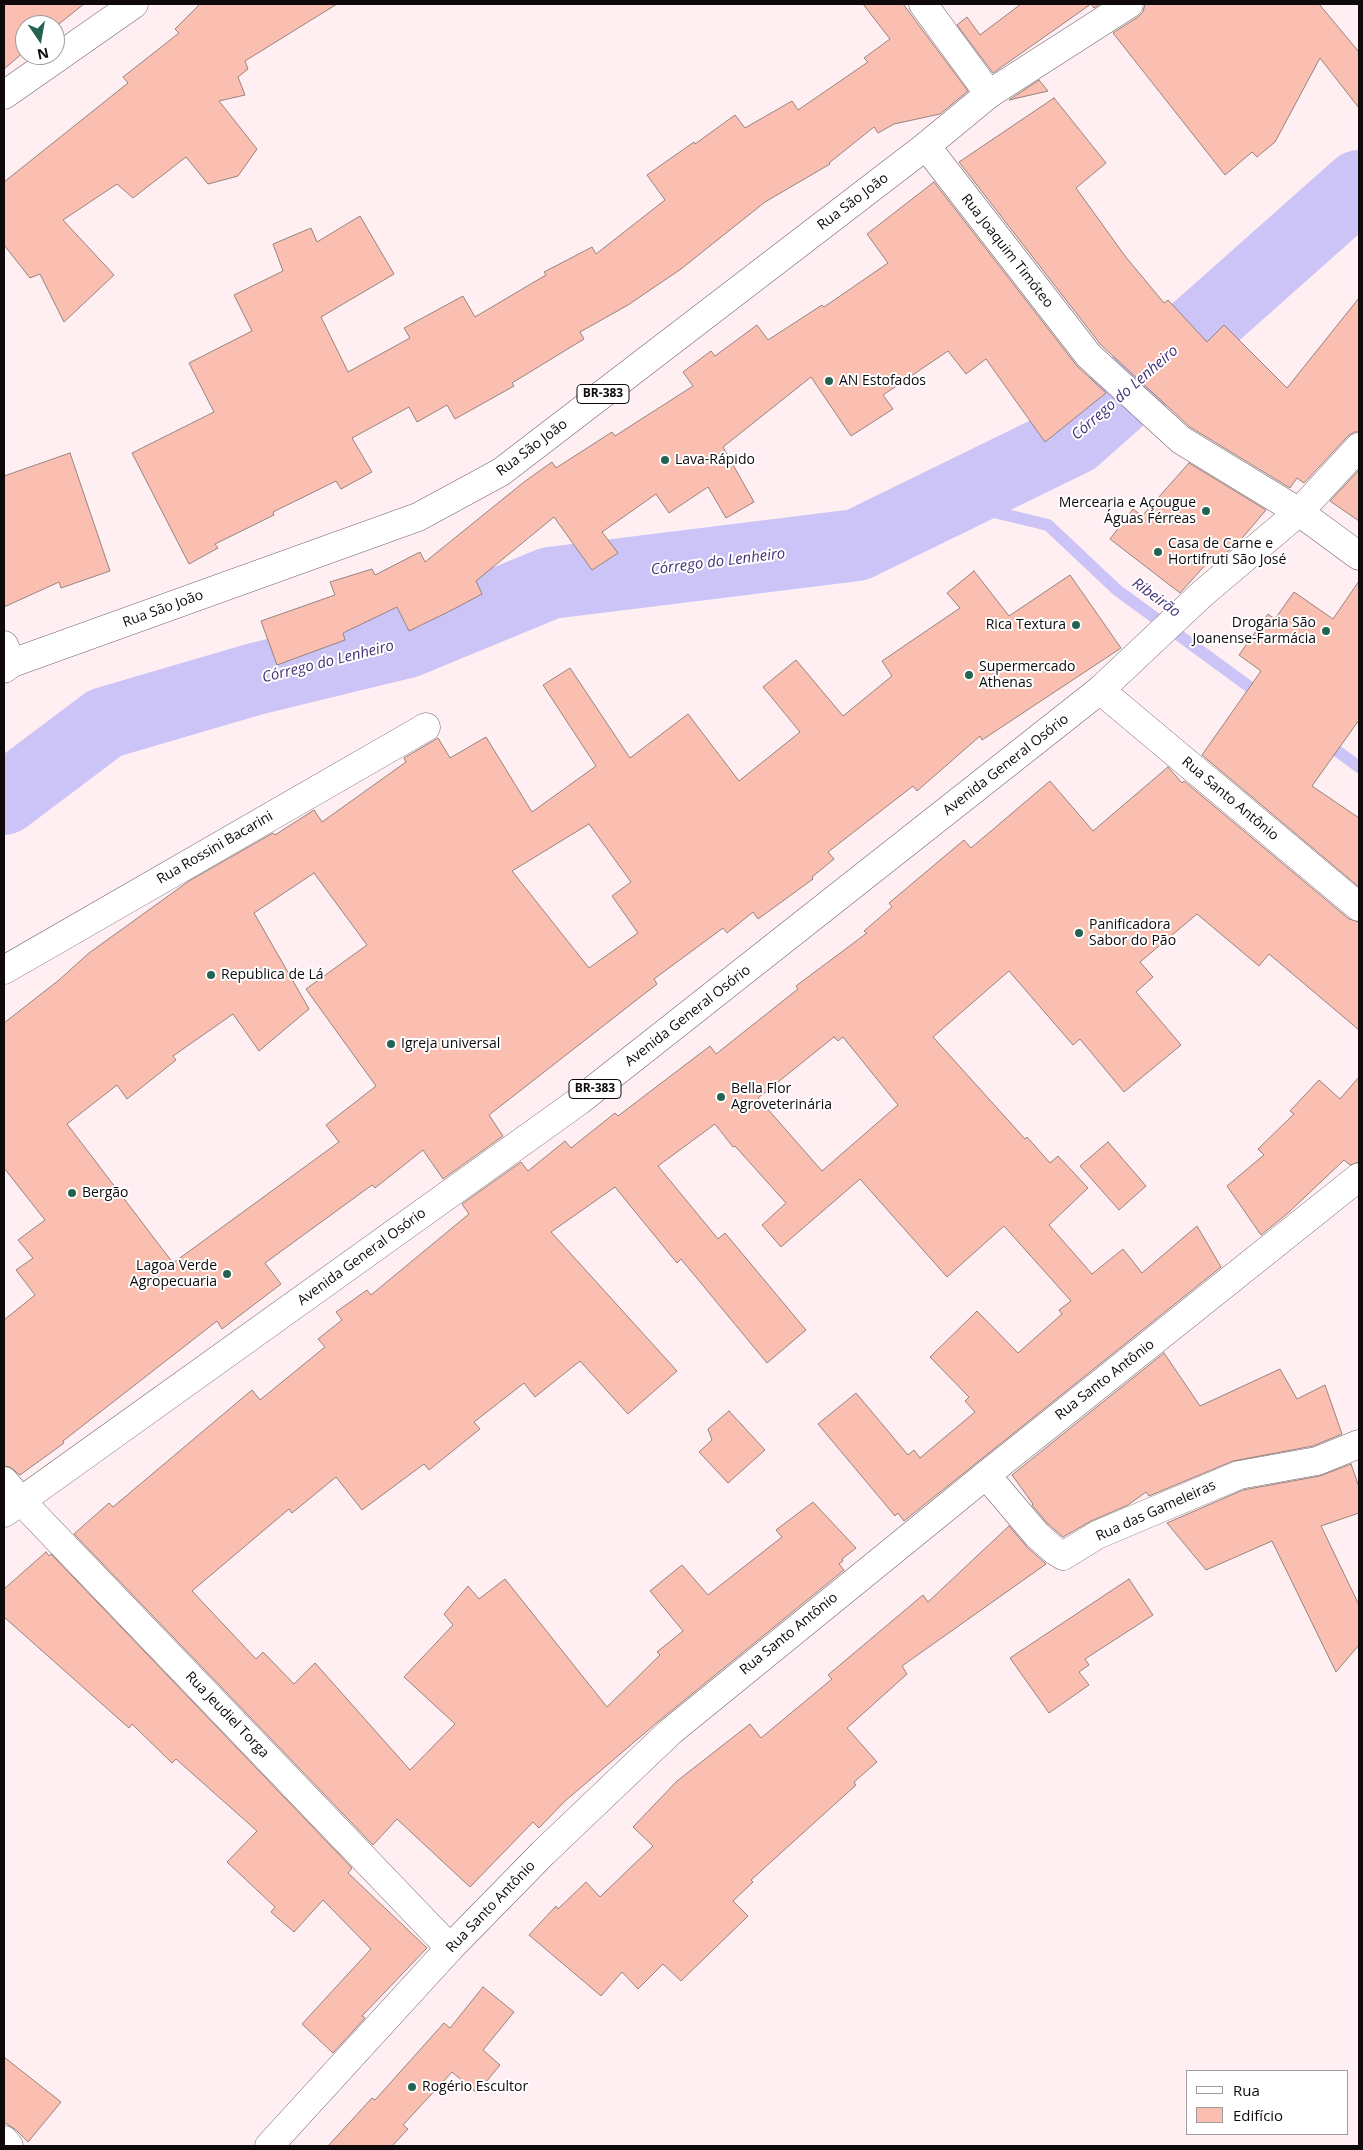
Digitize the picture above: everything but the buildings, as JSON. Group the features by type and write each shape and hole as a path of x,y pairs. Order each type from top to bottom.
{"main road":[{"path":"4,95 134,4"},
{"path":"923,4 989,94"},
{"name":"Rua São João","path":"6,659 418,517 502,472 926,146 989,94 1130,4"},
{"name":"Rua Joaquim Timóteo","path":"926,146 1089,356 1181,440 1299,512 1359,556"},
{"name":"BR-383","path":"1299,512 1359,447"},
{"name":"Avenida General Osório","path":"9,1498 579,1101 1100,690 1202,594 1299,512"},
{"name":"Rua Santo Antônio","path":"1100,690 1359,907"},
{"name":"Rua Rossini Bacarini","path":"4,970 426,727"},
{"name":"Rua Santo Antônio","path":"269,2146 450,1948 543,1853 670,1732 986,1475 1359,1177"},
{"name":"Rua das Gameleiras","path":"986,1475 1037,1535 1063,1556 1097,1535 1239,1475 1317,1461 1359,1444"},
{"name":"Rua Jeudiel Torga","path":"9,1498 450,1948"},
{"path":"4,2140 9,2146"}],"waterway":[{"name":"Córrego do Lenheiro","path":"4,799 105,723 255,679 407,642 550,583 857,545 1074,439 1359,186"},
{"name":"Ribeirão","path":"948,501 1048,525 1117,590 1262,696"},
{"name":"Ribeirão","path":"1325,742 1359,767"}],"place":[{"name":"AN Estofados","path":"829,381"},
{"name":"Lava-Rápido","path":"665,460"},
{"name":"Mercearia e Açougue Águas Férreas","path":"1206,511"},
{"name":"Casa de Carne e Hortifruti São José","path":"1158,552"},
{"name":"Rica Textura","path":"1076,625"},
{"name":"Drogaria São Joanense-Farmácia","path":"1326,631"},
{"name":"Supermercado Athenas","path":"969,675"},
{"name":"Panificadora Sabor do Pão","path":"1079,933"},
{"name":"Republica de Lá","path":"211,975"},
{"name":"Igreja universal","path":"391,1044"},
{"name":"Bella Flor Agroveterinária","path":"721,1097"},
{"name":"Bergão","path":"72,1193"},
{"name":"Lagoa Verde Agropecuaria","path":"227,1274"},
{"name":"Rogério Escultor","path":"412,2087"}]}
